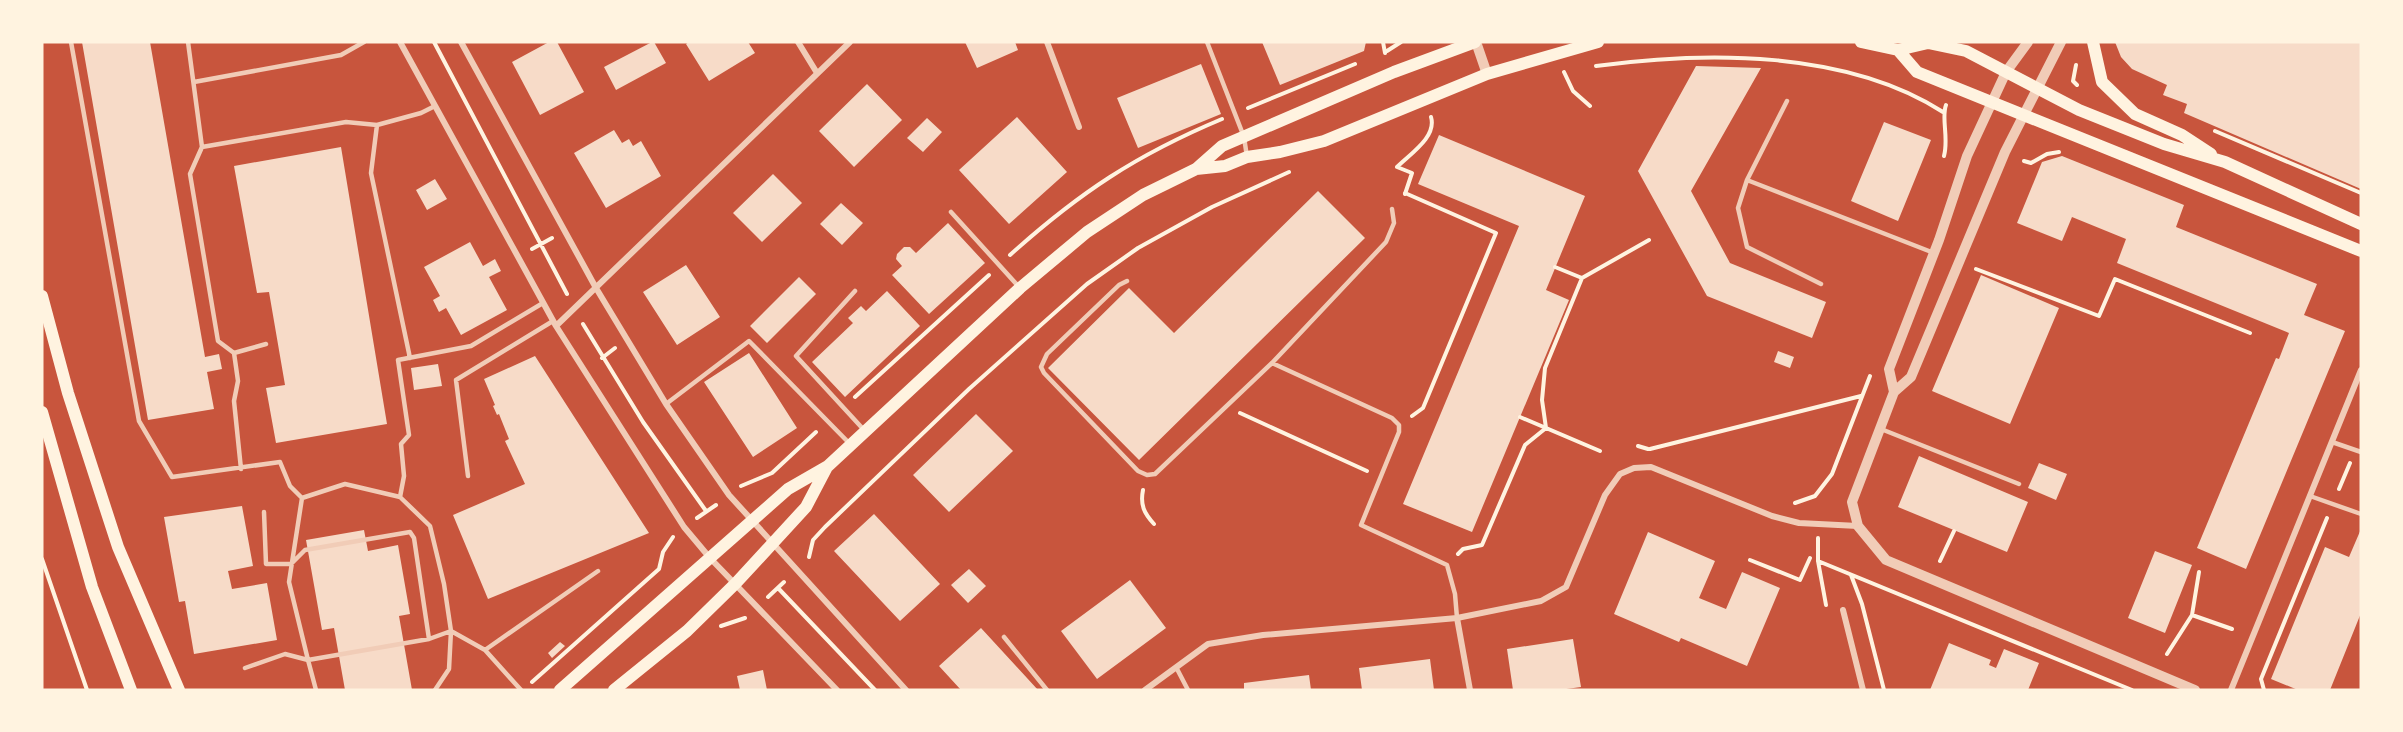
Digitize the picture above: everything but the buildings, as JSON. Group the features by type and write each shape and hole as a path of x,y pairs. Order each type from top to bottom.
{"main road":[{"path":"560,690 789,489 828,466 864,430 1020,288 1087,232 1143,195 1196,169 1222,146 1395,72 1475,42"},
{"path":"1196,169 1225,166 1247,157 1280,152 1324,141 1487,74 1598,42"},
{"path":"1861,42 1898,50 1928,42 1966,51 2079,110 2164,144 2225,162"},
{"path":"2092,42 2102,82 2135,114 2182,135 2225,162 2361,224"},
{"path":"1898,50 1917,72 2361,251"},
{"path":"42,296 68,393 118,547 179,690"},
{"path":"42,412 92,587 131,690"},
{"path":"614,690 687,631 736,583 806,507 828,466"}],"street":[{"path":"400,42 555,324 684,527 710,558 758,605 837,690"},
{"path":"461,42 596,288 666,404 729,495 752,522 798,568 904,689"},
{"path":"798,42 818,73"},
{"path":"555,324 596,288 850,42"},
{"path":"1047,42 1079,127"},
{"path":"1475,42 1487,74"},
{"path":"1894,392 1889,369 1934,253 1967,156 2006,72 2028,42"},
{"path":"2061,42 2005,153 1911,377 1894,392 1852,502 1858,526 1886,560 2195,690"},
{"path":"2231,690 2361,370"},
{"path":"1145,690 1208,644 1263,635 1457,618 1541,601 1566,588 1605,495 1620,474 1634,468 1651,467 1772,516 1799,523 1858,526"},
{"path":"1843,610 1863,690"},
{"path":"1457,618 1470,690"}],"lane":[{"path":"71,42 139,421 172,477 280,462 290,486 302,498"},
{"path":"188,42 202,147 190,174 218,341 234,353 237,381 234,401 241,469"},
{"path":"194,82 341,56 364,42"},
{"path":"1208,42 1244,137 1247,157"},
{"path":"1787,101 1748,180 1738,208 1748,247 1821,284"},
{"path":"202,147 346,122 377,125 421,113 435,106"},
{"path":"377,125 371,173 410,358"},
{"path":"1748,180 1934,253"},
{"path":"1127,281 1119,285 1047,354 1041,367 1044,373 1138,471 1147,475 1155,474 1272,363 1386,242 1394,223 1392,209"},
{"path":"951,212 1020,288"},
{"path":"855,291 796,356 864,430"},
{"path":"400,497 404,476 401,444 410,435 398,360 471,346 543,303"},
{"path":"468,476 456,380 555,324"},
{"path":"666,404 749,341 850,444"},
{"path":"234,353 266,344"},
{"path":"1272,363 1392,418 1399,425 1399,432 1361,525 1447,564 1455,594 1457,618"},
{"path":"1879,428 2019,484"},
{"path":"2332,442 2361,452"},
{"path":"302,498 345,484 400,497 430,526 444,584 451,631 449,669 435,690"},
{"path":"2310,496 2361,514"},
{"path":"302,498 289,582 316,690"},
{"path":"264,512 266,564 291,564 305,550 410,532 414,538 429,639"},
{"path":"485,650 598,571"},
{"path":"245,668 285,654 308,660 429,639 451,631 485,650 520,690"},
{"path":"1004,637 1047,690"},
{"path":"1176,667 1188,690"}],"path":[{"path":"434,42 574,309 643,423 706,511"},
{"path":"1383,42 1385,52"},
{"path":"1594,66 1688,58 1793,63 1866,77 1920,97 1943,112"},
{"path":"2078,58 2073,81 2079,87"},
{"path":"1553,74 1573,69"},
{"path":"1563,72 1573,91 1590,106"},
{"path":"1423,118 1439,112"},
{"path":"1408,182 1412,173 1397,167 1427,139 1433,123"},
{"path":"2207,127 2361,193"},
{"path":"1947,130 1955,133"},
{"path":"2024,161 2031,163 2047,154 2061,152"},
{"path":"714,632 721,626 741,621 778,588 811,556 813,540 825,527 969,389 1087,284 1138,248 1201,213 1297,169"},
{"path":"1399,425 1423,408 1496,233 1405,193"},
{"path":"519,258 564,230"},
{"path":"1546,428 1542,400 1545,368 1582,278 1649,240"},
{"path":"1958,262 2099,316 2115,279 2250,333"},
{"path":"1555,267 1582,278"},
{"path":"584,370 626,339"},
{"path":"1648,449 1862,396"},
{"path":"1226,406 1381,478"},
{"path":"1520,417 1600,451"},
{"path":"1463,549 1482,545 1525,445 1546,428"},
{"path":"2264,690 2260,679 2355,450"},
{"path":"1154,524 1144,513 1141,500 1144,487 1155,474"},
{"path":"744,483 750,480"},
{"path":"695,519 718,503"},
{"path":"1940,561 1954,531"},
{"path":"530,684 659,569 663,552 673,537"},
{"path":"1818,542 1818,561 1827,614"},
{"path":"1750,560 1800,580 1810,558"},
{"path":"42,559 87,690"},
{"path":"1818,561 2133,690"},
{"path":"2167,654 2192,615 2199,572"},
{"path":"1851,574 1862,604 1884,690"},
{"path":"778,588 875,690"},
{"path":"2192,615 2232,629"}]}
